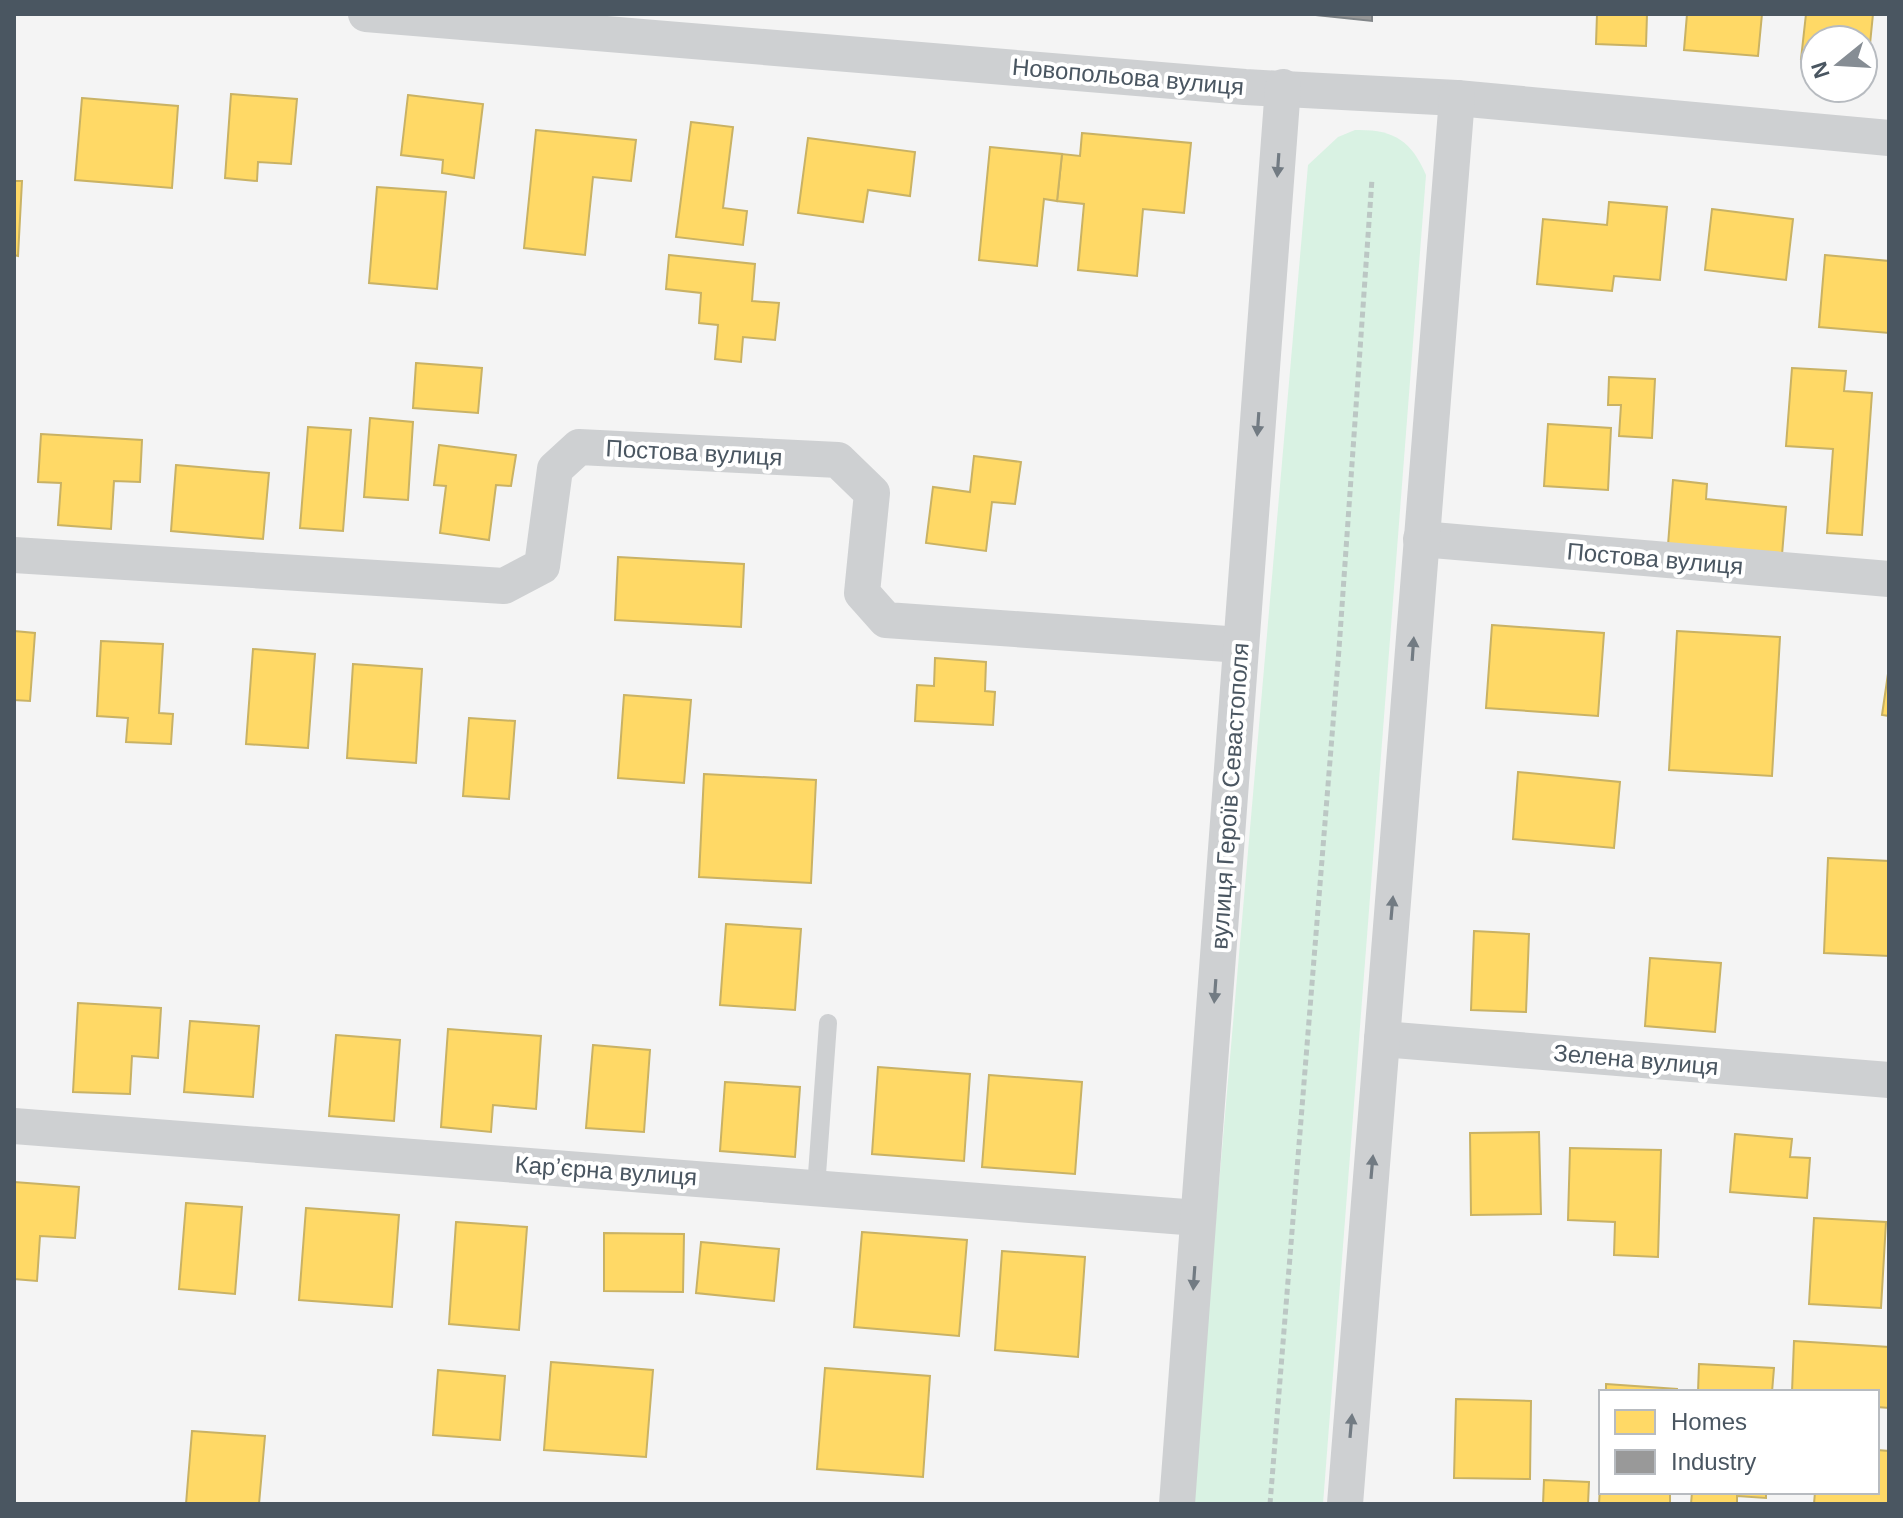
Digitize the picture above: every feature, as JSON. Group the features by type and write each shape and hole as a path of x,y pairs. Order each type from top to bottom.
{"street":[{"name":"Новопольова вулиця","path":"366,14 1229,86 1457,98 1889,138"},
{"name":"вулиця Героїв Севастополя","path":"1177,1504 1283,87"},
{"path":"1345,1504 1457,98"},
{"name":"Постова вулиця","path":"14,555 504,586 542,566 555,469 579,447 838,460 872,493 862,593 886,620 1241,645"},
{"name":"Постова вулиця","path":"1421,539 1889,579"},
{"name":"Зелена вулиця","path":"1382,1039 1889,1080"},
{"name":"Карʼєрна вулиця","path":"14,1126 1198,1218"}],"lane":[{"path":"816,1188 828,1023"}],"path":[{"path":"1270,1504 1339,649 1372,179"}],"green space":[{"path":"1355,130 1380,132 1399,139 1414,153 1426,175 1323,1504 1191,1504 1308,165 1338,137"}],"building: Homes":[{"path":"1597,14 1647,14 1646,46 1596,44"},
{"path":"1687,14 1762,14 1758,56 1684,50"},
{"path":"1806,14 1873,14 1872,24 1805,24"},
{"path":"231,94 297,99 291,164 258,162 257,181 225,178"},
{"path":"408,95 483,104 474,178 442,173 443,160 401,155"},
{"path":"82,98 178,106 172,188 75,180"},
{"path":"691,122 733,127 723,208 747,211 743,245 676,237"},
{"path":"536,130 636,140 631,181 593,177 585,255 524,248"},
{"path":"1082,133 1191,143 1184,213 1143,209 1137,276 1078,270 1084,204 1057,201 1062,154 1080,156"},
{"path":"808,138 915,152 910,196 868,190 863,222 798,213"},
{"path":"990,147 1062,154 1057,201 1044,199 1037,266 979,260"},
{"path":"14,181 22,181 18,256 14,255"},
{"path":"377,187 446,192 437,289 369,283"},
{"path":"1609,202 1667,207 1660,280 1614,276 1612,291 1537,284 1543,219 1607,225"},
{"path":"1712,209 1793,219 1786,280 1705,270"},
{"path":"669,255 755,264 752,301 779,303 775,340 743,337 741,362 715,359 718,325 699,323 701,293 666,289"},
{"path":"1825,255 1889,261 1889,333 1819,327"},
{"path":"416,363 482,368 478,413 413,408"},
{"path":"1792,368 1846,371 1844,391 1872,393 1862,535 1827,533 1833,449 1786,446"},
{"path":"1609,377 1655,379 1652,438 1619,436 1621,405 1608,405"},
{"path":"370,418 413,422 408,500 364,497"},
{"path":"1548,424 1611,428 1608,490 1544,486"},
{"path":"308,427 351,430 343,531 300,528"},
{"path":"41,434 142,440 140,482 114,481 111,529 58,525 61,483 38,482"},
{"path":"439,445 516,455 511,486 496,485 489,540 440,533 446,486 434,485"},
{"path":"974,456 1021,462 1015,504 992,502 986,551 926,543 933,487 970,492"},
{"path":"176,465 269,473 263,539 171,531"},
{"path":"1673,480 1707,484 1706,499 1786,507 1782,555 1668,545"},
{"path":"618,557 744,564 741,627 615,620"},
{"path":"1492,625 1604,633 1598,716 1486,708"},
{"path":"14,631 35,633 30,701 14,700"},
{"path":"1677,631 1780,637 1772,776 1669,770"},
{"path":"101,641 163,644 159,713 173,714 171,744 126,742 128,718 97,716"},
{"path":"253,649 315,654 308,748 246,744"},
{"path":"935,658 986,662 985,691 995,692 993,725 915,721 917,685 934,686"},
{"path":"353,664 422,669 416,763 347,758"},
{"path":"1889,667 1889,716 1882,715"},
{"path":"624,695 691,700 684,783 618,778"},
{"path":"469,718 515,721 509,799 463,796"},
{"path":"1518,772 1620,782 1614,848 1513,839"},
{"path":"704,774 816,780 811,883 699,877"},
{"path":"1828,858 1889,861 1889,956 1824,953"},
{"path":"726,924 801,929 795,1010 720,1005"},
{"path":"1474,931 1529,934 1526,1012 1471,1010"},
{"path":"1650,958 1721,963 1715,1032 1645,1026"},
{"path":"78,1003 161,1008 158,1058 132,1056 130,1094 73,1092"},
{"path":"190,1021 259,1026 253,1097 184,1092"},
{"path":"448,1029 541,1036 536,1109 493,1105 491,1132 441,1127"},
{"path":"336,1035 400,1040 394,1121 329,1116"},
{"path":"593,1045 650,1050 644,1132 586,1128"},
{"path":"878,1067 970,1074 964,1161 872,1154"},
{"path":"989,1075 1082,1082 1075,1174 982,1167"},
{"path":"725,1082 800,1087 795,1157 720,1151"},
{"path":"1539,1132 1541,1214 1471,1215 1470,1133"},
{"path":"1735,1134 1792,1139 1790,1157 1810,1158 1807,1198 1730,1192"},
{"path":"1570,1148 1661,1150 1658,1257 1614,1255 1615,1222 1568,1220"},
{"path":"14,1182 79,1187 75,1238 40,1236 37,1281 14,1279"},
{"path":"186,1203 242,1207 235,1294 179,1289"},
{"path":"306,1208 399,1215 392,1307 299,1300"},
{"path":"1814,1218 1886,1222 1881,1308 1809,1304"},
{"path":"456,1222 527,1227 519,1330 449,1324"},
{"path":"862,1232 967,1240 959,1336 854,1327"},
{"path":"604,1233 684,1234 683,1292 604,1291"},
{"path":"701,1242 779,1249 774,1301 696,1293"},
{"path":"1002,1251 1085,1257 1078,1357 995,1350"},
{"path":"1794,1341 1889,1347 1889,1408 1879,1407 1879,1390 1792,1390"},
{"path":"551,1362 653,1370 646,1457 544,1450"},
{"path":"1699,1364 1774,1368 1772,1390 1698,1390"},
{"path":"825,1368 930,1376 923,1477 817,1469"},
{"path":"438,1370 505,1376 500,1440 433,1435"},
{"path":"1606,1384 1677,1389 1677,1390 1606,1390"},
{"path":"1456,1399 1531,1401 1530,1479 1454,1478"},
{"path":"192,1431 265,1436 259,1504 186,1504"},
{"path":"1879,1450 1889,1451 1889,1504 1814,1504 1815,1494 1879,1494"},
{"path":"1544,1480 1589,1482 1588,1504 1543,1504"},
{"path":"1600,1494 1670,1494 1670,1504 1599,1504"},
{"path":"1692,1494 1766,1494 1766,1498 1737,1496 1737,1504 1691,1504"}],"building: Industry":[{"path":"1306,14 1372,14 1372,21"}]}
